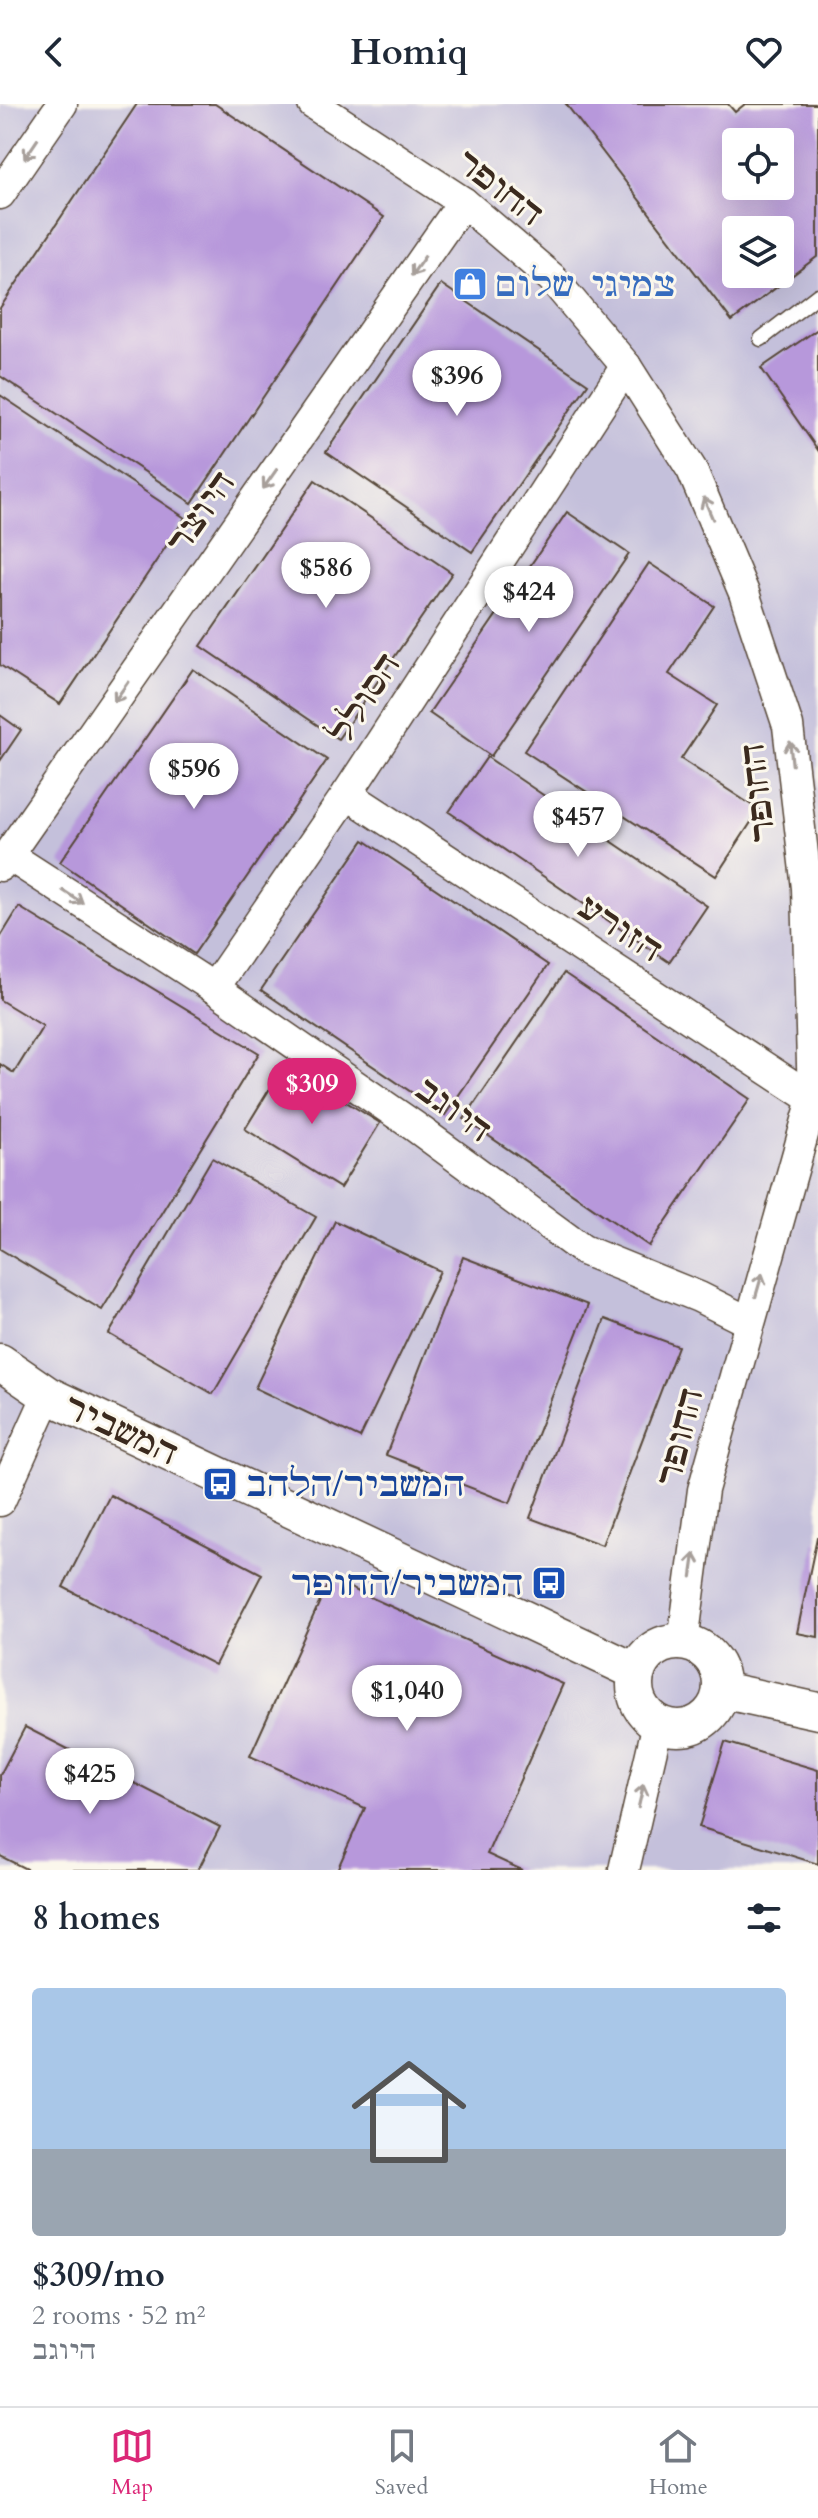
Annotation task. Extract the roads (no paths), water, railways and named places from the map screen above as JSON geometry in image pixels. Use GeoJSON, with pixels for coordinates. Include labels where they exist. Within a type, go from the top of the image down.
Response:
{"type":"FeatureCollection","features":[{"type":"Feature","properties":{"kind":"street"},"geometry":{"type":"LineString","coordinates":[[0,194],[62,104]]}},
{"type":"Feature","properties":{"kind":"street","name":"החופר"},"geometry":{"type":"LineString","coordinates":[[313,104],[463,202],[552,278],[626,366],[692,470],[744,593],[788,726],[807,888],[813,1099],[703,1490],[683,1642]]}},
{"type":"Feature","properties":{"kind":"street","name":"היוצר"},"geometry":{"type":"LineString","coordinates":[[4,860],[463,202]]}},
{"type":"Feature","properties":{"kind":"street","name":"הסולל"},"geometry":{"type":"LineString","coordinates":[[214,988],[347,794],[626,366]]}},
{"type":"Feature","properties":{"kind":"street","name":"הזורע"},"geometry":{"type":"LineString","coordinates":[[347,794],[813,1099]]}},
{"type":"Feature","properties":{"kind":"street","name":"היוגב"},"geometry":{"type":"LineString","coordinates":[[4,860],[214,988],[414,1126],[583,1250],[699,1297],[749,1322]]}},
{"type":"Feature","properties":{"kind":"street","name":"המשביר"},"geometry":{"type":"LineString","coordinates":[[0,1362],[48,1395],[637,1672]]}},
{"type":"Feature","properties":{"kind":"street"},"geometry":{"type":"LineString","coordinates":[[0,1501],[48,1395]]}},
{"type":"Feature","properties":{"kind":"street"},"geometry":{"type":"LineString","coordinates":[[683,1642],[707,1653],[716,1664],[721,1690],[710,1714],[686,1727],[673,1727],[658,1723],[646,1714],[638,1701],[635,1687],[643,1659],[654,1649],[668,1643],[683,1642]]}},
{"type":"Feature","properties":{"kind":"street"},"geometry":{"type":"LineString","coordinates":[[721,1690],[818,1711]]}},
{"type":"Feature","properties":{"kind":"street"},"geometry":{"type":"LineString","coordinates":[[624,1870],[658,1723]]}},
{"type":"Feature","properties":{"kind":"lane"},"geometry":{"type":"LineString","coordinates":[[761,339],[818,295]]}},
{"type":"Feature","properties":{"kind":"place","name":"צמיגי שלום"},"geometry":{"type":"Point","coordinates":[470,284]}},
{"type":"Feature","properties":{"kind":"place","name":"המשביר/הלהב"},"geometry":{"type":"Point","coordinates":[220,1484]}},
{"type":"Feature","properties":{"kind":"place","name":"המשביר/החופר"},"geometry":{"type":"Point","coordinates":[549,1583]}}]}
